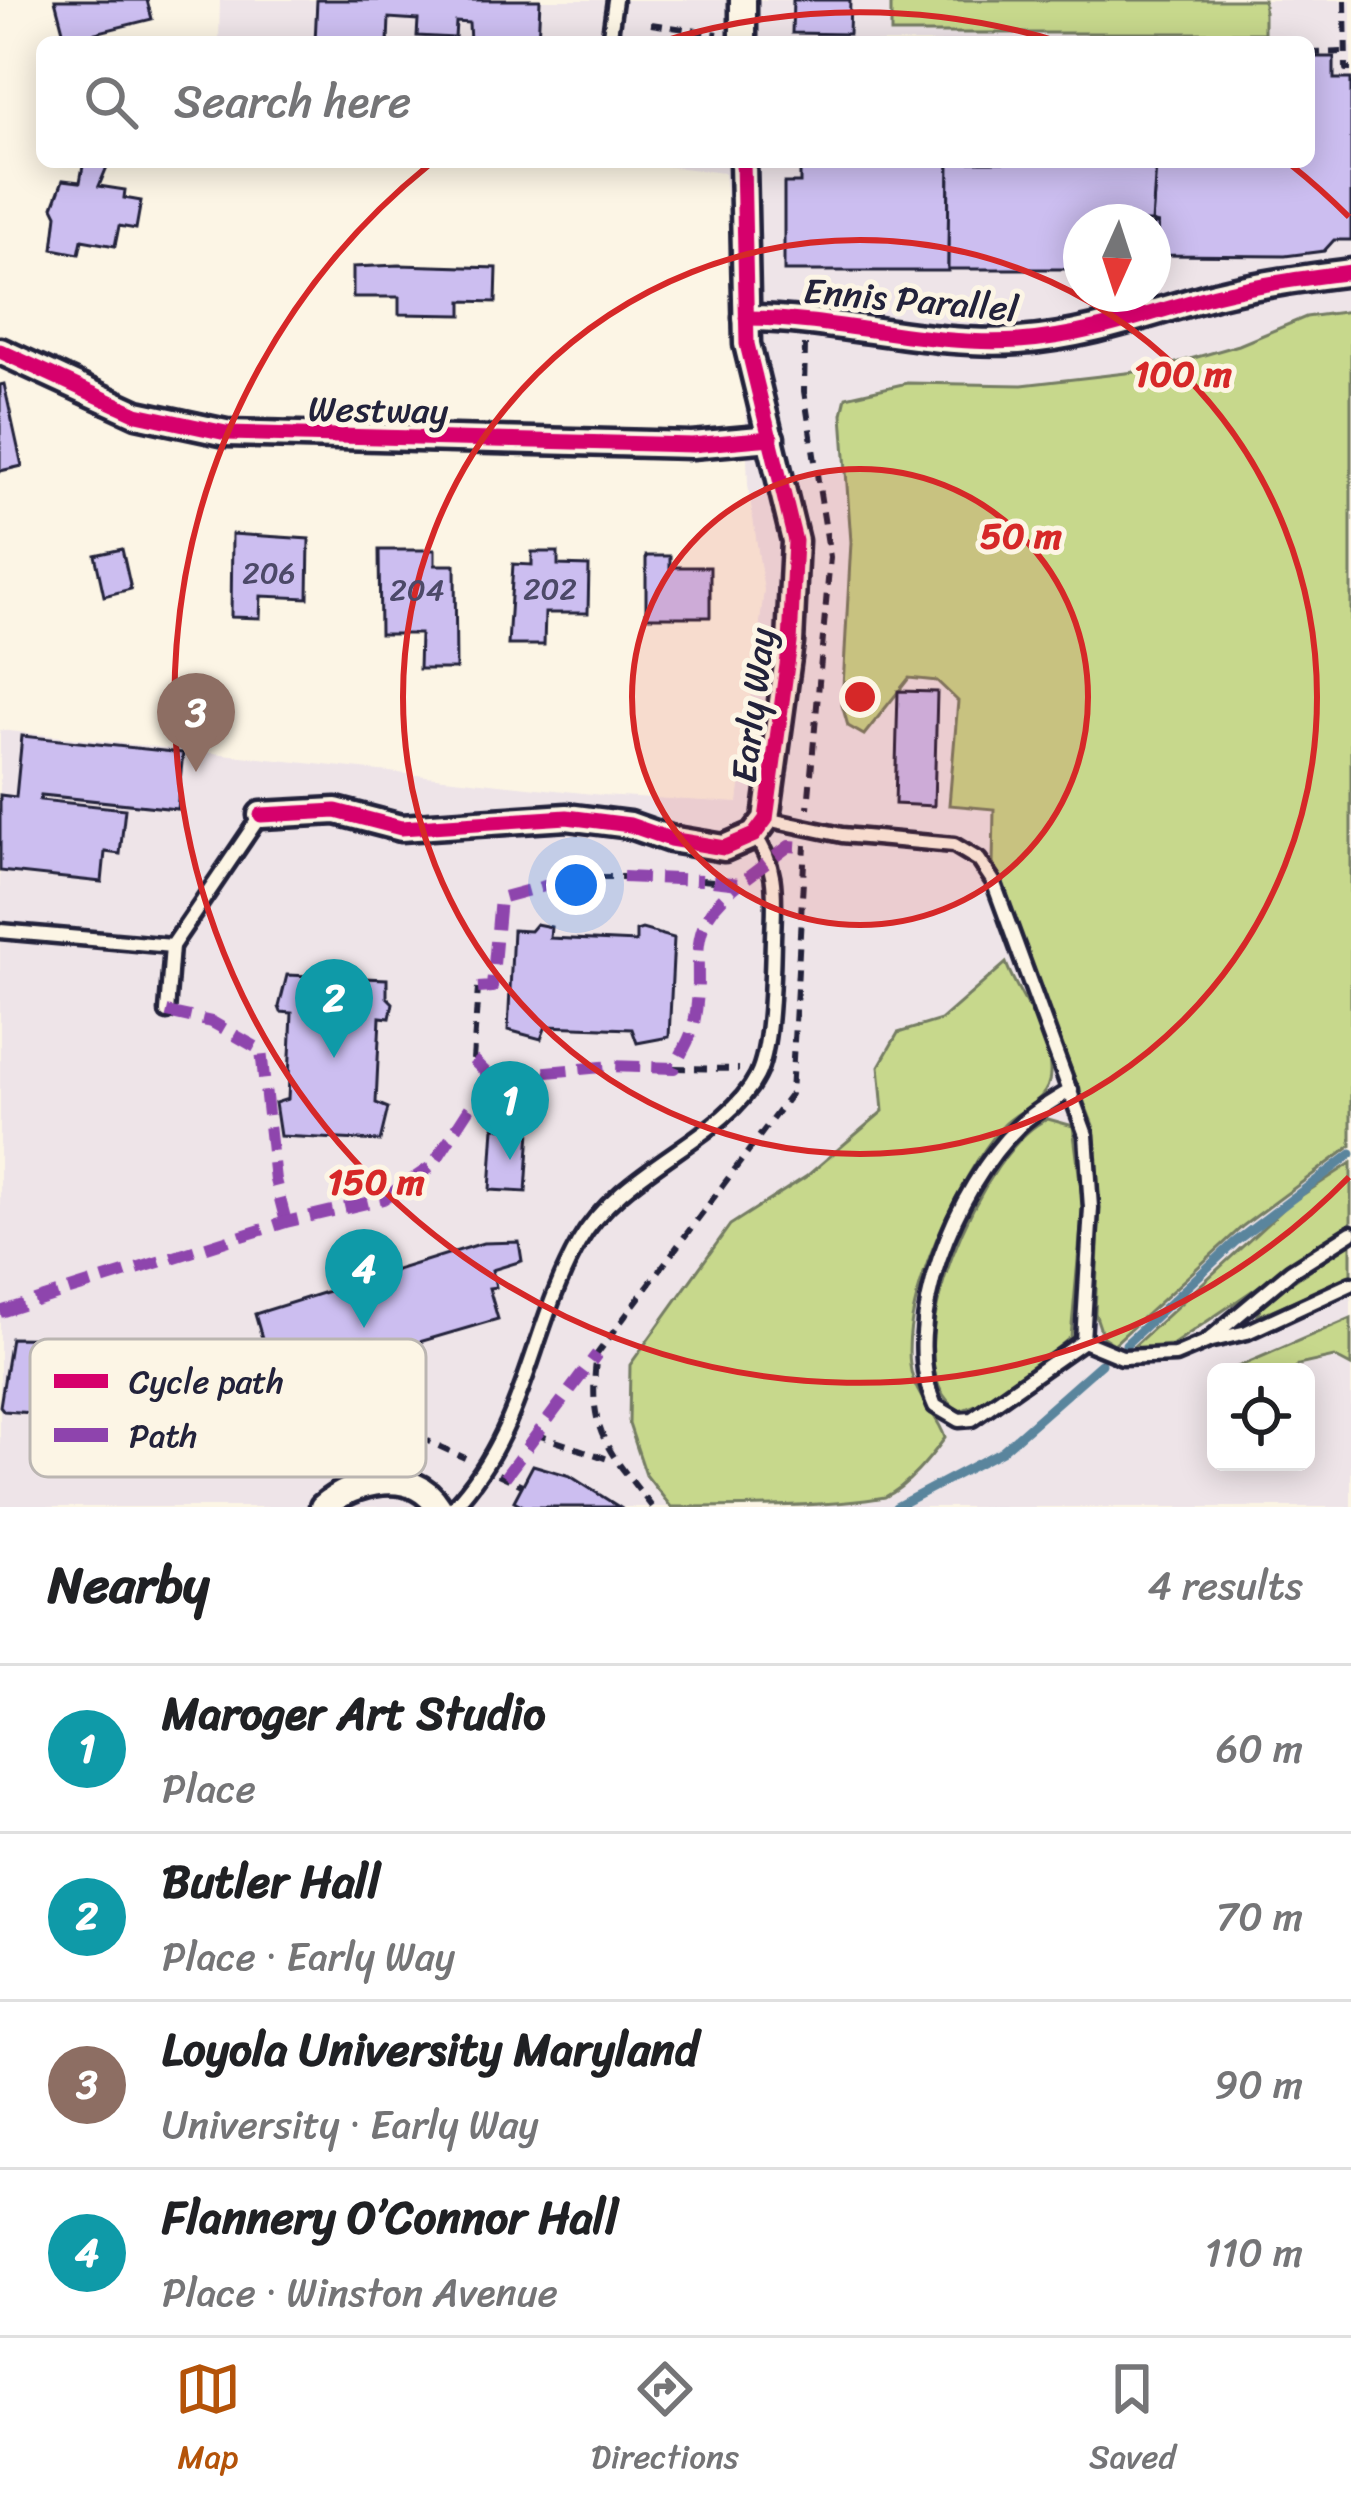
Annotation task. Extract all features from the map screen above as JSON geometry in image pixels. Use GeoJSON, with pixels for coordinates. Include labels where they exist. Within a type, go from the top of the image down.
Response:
{"type":"FeatureCollection","features":[{"type":"Feature","properties":{"kind":"street"},"geometry":{"type":"LineString","coordinates":[[734,36],[743,0]]}},
{"type":"Feature","properties":{"kind":"street","name":"Early Way"},"geometry":{"type":"LineString","coordinates":[[261,815],[336,811],[401,828],[567,817],[629,825],[706,848],[740,844],[760,827],[796,573],[790,513],[746,318],[743,168]]}},
{"type":"Feature","properties":{"kind":"street","name":"Ennis Parallel"},"geometry":{"type":"LineString","coordinates":[[746,318],[818,320],[963,340],[1025,341],[1112,328],[1244,289],[1351,272]]}},
{"type":"Feature","properties":{"kind":"street","name":"Westway"},"geometry":{"type":"LineString","coordinates":[[0,351],[137,415],[226,434],[692,445],[771,437]]}},
{"type":"Feature","properties":{"kind":"street"},"geometry":{"type":"LineString","coordinates":[[323,1507],[366,1483],[396,1482],[417,1488],[438,1507]]}},
{"type":"Feature","properties":{"kind":"lane"},"geometry":{"type":"LineString","coordinates":[[609,36],[615,0]]}},
{"type":"Feature","properties":{"kind":"lane"},"geometry":{"type":"LineString","coordinates":[[167,1012],[172,946],[261,815]]}},
{"type":"Feature","properties":{"kind":"lane"},"geometry":{"type":"LineString","coordinates":[[453,1507],[485,1468],[523,1394],[580,1240],[628,1184],[731,1109],[757,1076],[772,958],[775,878],[760,827],[954,845],[979,860],[1005,906],[1017,956],[1071,1090],[1091,1173],[1083,1341]]}},
{"type":"Feature","properties":{"kind":"lane"},"geometry":{"type":"LineString","coordinates":[[0,931],[172,946]]}},
{"type":"Feature","properties":{"kind":"lane"},"geometry":{"type":"LineString","coordinates":[[1071,1090],[1016,1128],[973,1194],[930,1281],[921,1362],[934,1406],[959,1420],[972,1419],[1083,1341]]}},
{"type":"Feature","properties":{"kind":"lane"},"geometry":{"type":"LineString","coordinates":[[1206,1342],[1291,1271],[1351,1233]]}},
{"type":"Feature","properties":{"kind":"lane"},"geometry":{"type":"LineString","coordinates":[[1083,1341],[1100,1352],[1147,1359],[1175,1355],[1247,1332],[1351,1284]]}},
{"type":"Feature","properties":{"kind":"path"},"geometry":{"type":"LineString","coordinates":[[1346,0],[1346,69],[1351,69]]}},
{"type":"Feature","properties":{"kind":"path"},"geometry":{"type":"LineString","coordinates":[[651,23],[723,36]]}},
{"type":"Feature","properties":{"kind":"path"},"geometry":{"type":"LineString","coordinates":[[1315,53],[1346,52]]}},
{"type":"Feature","properties":{"kind":"path"},"geometry":{"type":"LineString","coordinates":[[578,877],[623,877]]}},
{"type":"Feature","properties":{"kind":"path"},"geometry":{"type":"LineString","coordinates":[[702,880],[713,881]]}},
{"type":"Feature","properties":{"kind":"path"},"geometry":{"type":"LineString","coordinates":[[472,1060],[478,988]]}},
{"type":"Feature","properties":{"kind":"path"},"geometry":{"type":"LineString","coordinates":[[674,1068],[748,1072]]}},
{"type":"Feature","properties":{"kind":"path"},"geometry":{"type":"LineString","coordinates":[[779,1087],[791,1094]]}},
{"type":"Feature","properties":{"kind":"path"},"geometry":{"type":"LineString","coordinates":[[535,1434],[612,1460]]}},
{"type":"Feature","properties":{"kind":"path"},"geometry":{"type":"LineString","coordinates":[[426,1441],[464,1458]]}},
{"type":"Feature","properties":{"kind":"shaded area"},"geometry":{"type":"Polygon","coordinates":[[[220,0],[1351,0],[1351,1507],[0,1507],[0,730],[602,795],[738,803],[764,590],[748,485],[744,377],[724,173],[683,168],[1315,168],[1315,36],[219,36],[220,0]]]}},
{"type":"Feature","properties":{"kind":"green space"},"geometry":{"type":"Polygon","coordinates":[[[891,0],[1264,0],[1264,33],[891,33],[891,0]]]}},
{"type":"Feature","properties":{"kind":"green space"},"geometry":{"type":"Polygon","coordinates":[[[1351,311],[1351,1146],[1243,1226],[1114,1344],[1103,1337],[1095,1313],[1099,1226],[1094,1128],[993,865],[994,809],[949,805],[958,701],[937,681],[909,678],[864,735],[848,726],[842,705],[851,542],[842,414],[846,397],[907,383],[1022,385],[1152,370],[1239,345],[1306,317],[1351,311]]]}},
{"type":"Feature","properties":{"kind":"green space"},"geometry":{"type":"Polygon","coordinates":[[[1006,963],[1046,1045],[1050,1074],[1045,1092],[1003,1126],[986,1148],[952,1206],[924,1273],[910,1338],[910,1365],[916,1387],[945,1438],[910,1479],[885,1497],[810,1505],[671,1507],[646,1475],[629,1424],[630,1365],[730,1225],[807,1176],[883,1111],[879,1066],[898,1033],[941,1020],[1006,963]]]}},
{"type":"Feature","properties":{"kind":"green space"},"geometry":{"type":"Polygon","coordinates":[[[1048,1119],[1073,1126],[1083,1205],[1071,1337],[997,1397],[960,1411],[939,1386],[932,1349],[952,1256],[998,1167],[1024,1136],[1048,1119]]]}},
{"type":"Feature","properties":{"kind":"green space"},"geometry":{"type":"Polygon","coordinates":[[[1351,1163],[1351,1224],[1172,1345],[1132,1348],[1290,1203],[1351,1163]]]}},
{"type":"Feature","properties":{"kind":"green space"},"geometry":{"type":"Polygon","coordinates":[[[1351,1242],[1351,1276],[1256,1317],[1266,1300],[1351,1242]]]}},
{"type":"Feature","properties":{"kind":"green space"},"geometry":{"type":"Polygon","coordinates":[[[1351,1318],[1351,1366],[1334,1357],[1307,1363],[1247,1363],[1351,1318]]]}},
{"type":"Feature","properties":{"kind":"building"},"geometry":{"type":"Polygon","coordinates":[[[55,0],[147,0],[152,19],[96,36],[64,36],[55,0]]]}},
{"type":"Feature","properties":{"kind":"building"},"geometry":{"type":"Polygon","coordinates":[[[317,0],[540,0],[538,36],[470,36],[469,23],[456,22],[455,36],[417,36],[418,20],[389,18],[388,36],[315,36],[317,0]]]}},
{"type":"Feature","properties":{"kind":"building"},"geometry":{"type":"Polygon","coordinates":[[[793,0],[850,0],[849,34],[792,33],[793,0]]]}},
{"type":"Feature","properties":{"kind":"building"},"geometry":{"type":"Polygon","coordinates":[[[1315,57],[1334,57],[1334,79],[1351,79],[1351,240],[1334,240],[1324,251],[1285,256],[1171,255],[1171,204],[1153,204],[1156,168],[1315,168],[1315,57]]]}},
{"type":"Feature","properties":{"kind":"building"},"geometry":{"type":"Polygon","coordinates":[[[83,168],[106,168],[99,186],[125,190],[124,198],[141,201],[136,229],[119,226],[115,246],[82,240],[79,254],[53,249],[57,215],[53,207],[63,180],[80,182],[83,168]]]}},
{"type":"Feature","properties":{"kind":"building"},"geometry":{"type":"Polygon","coordinates":[[[800,168],[949,168],[948,271],[784,271],[784,183],[800,183],[800,168]]]}},
{"type":"Feature","properties":{"kind":"building"},"geometry":{"type":"Polygon","coordinates":[[[949,168],[1156,168],[1153,204],[1063,204],[1063,269],[948,269],[949,168]]]}},
{"type":"Feature","properties":{"kind":"building"},"geometry":{"type":"Polygon","coordinates":[[[353,267],[497,268],[496,302],[462,301],[462,315],[399,314],[399,297],[353,297],[353,267]]]}},
{"type":"Feature","properties":{"kind":"building"},"geometry":{"type":"Polygon","coordinates":[[[4,384],[22,466],[0,471],[0,385],[4,384]]]}},
{"type":"Feature","properties":{"kind":"building"},"geometry":{"type":"Polygon","coordinates":[[[232,534],[309,539],[308,598],[261,596],[260,618],[231,617],[232,534]]]}},
{"type":"Feature","properties":{"kind":"building"},"geometry":{"type":"Polygon","coordinates":[[[122,549],[131,589],[104,596],[95,555],[122,549]]]}},
{"type":"Feature","properties":{"kind":"building"},"geometry":{"type":"Polygon","coordinates":[[[379,550],[435,550],[435,565],[455,565],[456,669],[419,669],[420,634],[380,634],[379,550]]]}},
{"type":"Feature","properties":{"kind":"building"},"geometry":{"type":"Polygon","coordinates":[[[532,552],[558,552],[558,565],[589,566],[588,613],[545,613],[544,645],[508,645],[513,564],[532,565],[532,552]]]}},
{"type":"Feature","properties":{"kind":"building"},"geometry":{"type":"Polygon","coordinates":[[[646,556],[670,556],[670,567],[710,567],[710,617],[646,617],[646,556]]]}},
{"type":"Feature","properties":{"kind":"building"},"geometry":{"type":"Polygon","coordinates":[[[898,691],[937,692],[934,806],[895,804],[898,691]]]}},
{"type":"Feature","properties":{"kind":"building"},"geometry":{"type":"Polygon","coordinates":[[[184,715],[207,719],[204,741],[181,739],[184,715]]]}},
{"type":"Feature","properties":{"kind":"building"},"geometry":{"type":"Polygon","coordinates":[[[22,736],[183,753],[177,809],[41,795],[40,800],[125,809],[120,854],[105,852],[102,882],[0,871],[0,795],[16,797],[22,736]]]}},
{"type":"Feature","properties":{"kind":"building"},"geometry":{"type":"Polygon","coordinates":[[[536,924],[551,927],[550,938],[636,942],[636,931],[642,929],[674,938],[669,1037],[637,1043],[632,1029],[546,1026],[541,1039],[508,1030],[513,930],[530,931],[536,924]]]}},
{"type":"Feature","properties":{"kind":"building"},"geometry":{"type":"Polygon","coordinates":[[[287,975],[387,979],[387,997],[393,1003],[390,1018],[380,1017],[376,1103],[388,1108],[380,1141],[280,1136],[275,1103],[288,1099],[292,1013],[281,1012],[279,1007],[287,975]]]}},
{"type":"Feature","properties":{"kind":"building"},"geometry":{"type":"Polygon","coordinates":[[[494,1127],[530,1130],[526,1192],[490,1190],[494,1127]]]}},
{"type":"Feature","properties":{"kind":"building"},"geometry":{"type":"Polygon","coordinates":[[[519,1242],[522,1261],[492,1270],[496,1287],[489,1288],[498,1319],[426,1340],[262,1339],[255,1314],[483,1243],[519,1242]]]}},
{"type":"Feature","properties":{"kind":"building"},"geometry":{"type":"Polygon","coordinates":[[[11,1338],[87,1339],[30,1339],[30,1413],[4,1411],[0,1406],[11,1338]]]}},
{"type":"Feature","properties":{"kind":"building"},"geometry":{"type":"Polygon","coordinates":[[[533,1465],[570,1476],[619,1507],[525,1507],[514,1501],[533,1465]]]}},
{"type":"Feature","properties":{"kind":"waterway"},"geometry":{"type":"LineString","coordinates":[[1126,1344],[1235,1242],[1351,1154]]}},
{"type":"Feature","properties":{"kind":"waterway"},"geometry":{"type":"LineString","coordinates":[[896,1507],[1002,1451],[1101,1364]]}},
{"type":"Feature","properties":{"kind":"marked path"},"geometry":{"type":"LineString","coordinates":[[713,881],[739,884],[789,846],[805,847]]}},
{"type":"Feature","properties":{"kind":"marked path"},"geometry":{"type":"LineString","coordinates":[[478,988],[492,987],[500,898],[578,877]]}},
{"type":"Feature","properties":{"kind":"marked path"},"geometry":{"type":"LineString","coordinates":[[623,877],[702,880]]}},
{"type":"Feature","properties":{"kind":"marked path"},"geometry":{"type":"LineString","coordinates":[[0,1312],[286,1222],[383,1199],[432,1166],[473,1103],[537,1073],[612,1066],[674,1068],[694,1023],[701,932],[720,901],[739,884]]}},
{"type":"Feature","properties":{"kind":"marked path"},"geometry":{"type":"LineString","coordinates":[[167,1012],[212,1022],[261,1050],[275,1180],[286,1222]]}},
{"type":"Feature","properties":{"kind":"marked path"},"geometry":{"type":"LineString","coordinates":[[473,1060],[504,1090]]}},
{"type":"Feature","properties":{"kind":"marked path"},"geometry":{"type":"LineString","coordinates":[[505,1477],[597,1354]]}},
{"type":"Feature","properties":{"kind":"cycle path"},"geometry":{"type":"LineString","coordinates":[[261,815],[336,811],[401,828],[567,817],[630,825],[670,839],[724,848],[754,835],[766,819],[790,643],[795,541],[747,344],[743,168]]}},
{"type":"Feature","properties":{"kind":"cycle path"},"geometry":{"type":"LineString","coordinates":[[746,318],[951,340],[1019,341],[1094,329],[1232,291],[1351,272]]}},
{"type":"Feature","properties":{"kind":"cycle path"},"geometry":{"type":"LineString","coordinates":[[0,351],[137,414],[226,433],[692,445],[771,438]]}},
{"type":"Feature","properties":{"kind":"place","name":"Loyola University Maryland"},"geometry":{"type":"Point","coordinates":[196,772]}},
{"type":"Feature","properties":{"kind":"place","name":"Butler Hall"},"geometry":{"type":"Point","coordinates":[334,1058]}},
{"type":"Feature","properties":{"kind":"place","name":"Maroger Art Studio"},"geometry":{"type":"Point","coordinates":[510,1160]}},
{"type":"Feature","properties":{"kind":"place","name":"Flannery O’Connor Hall"},"geometry":{"type":"Point","coordinates":[364,1328]}}]}
